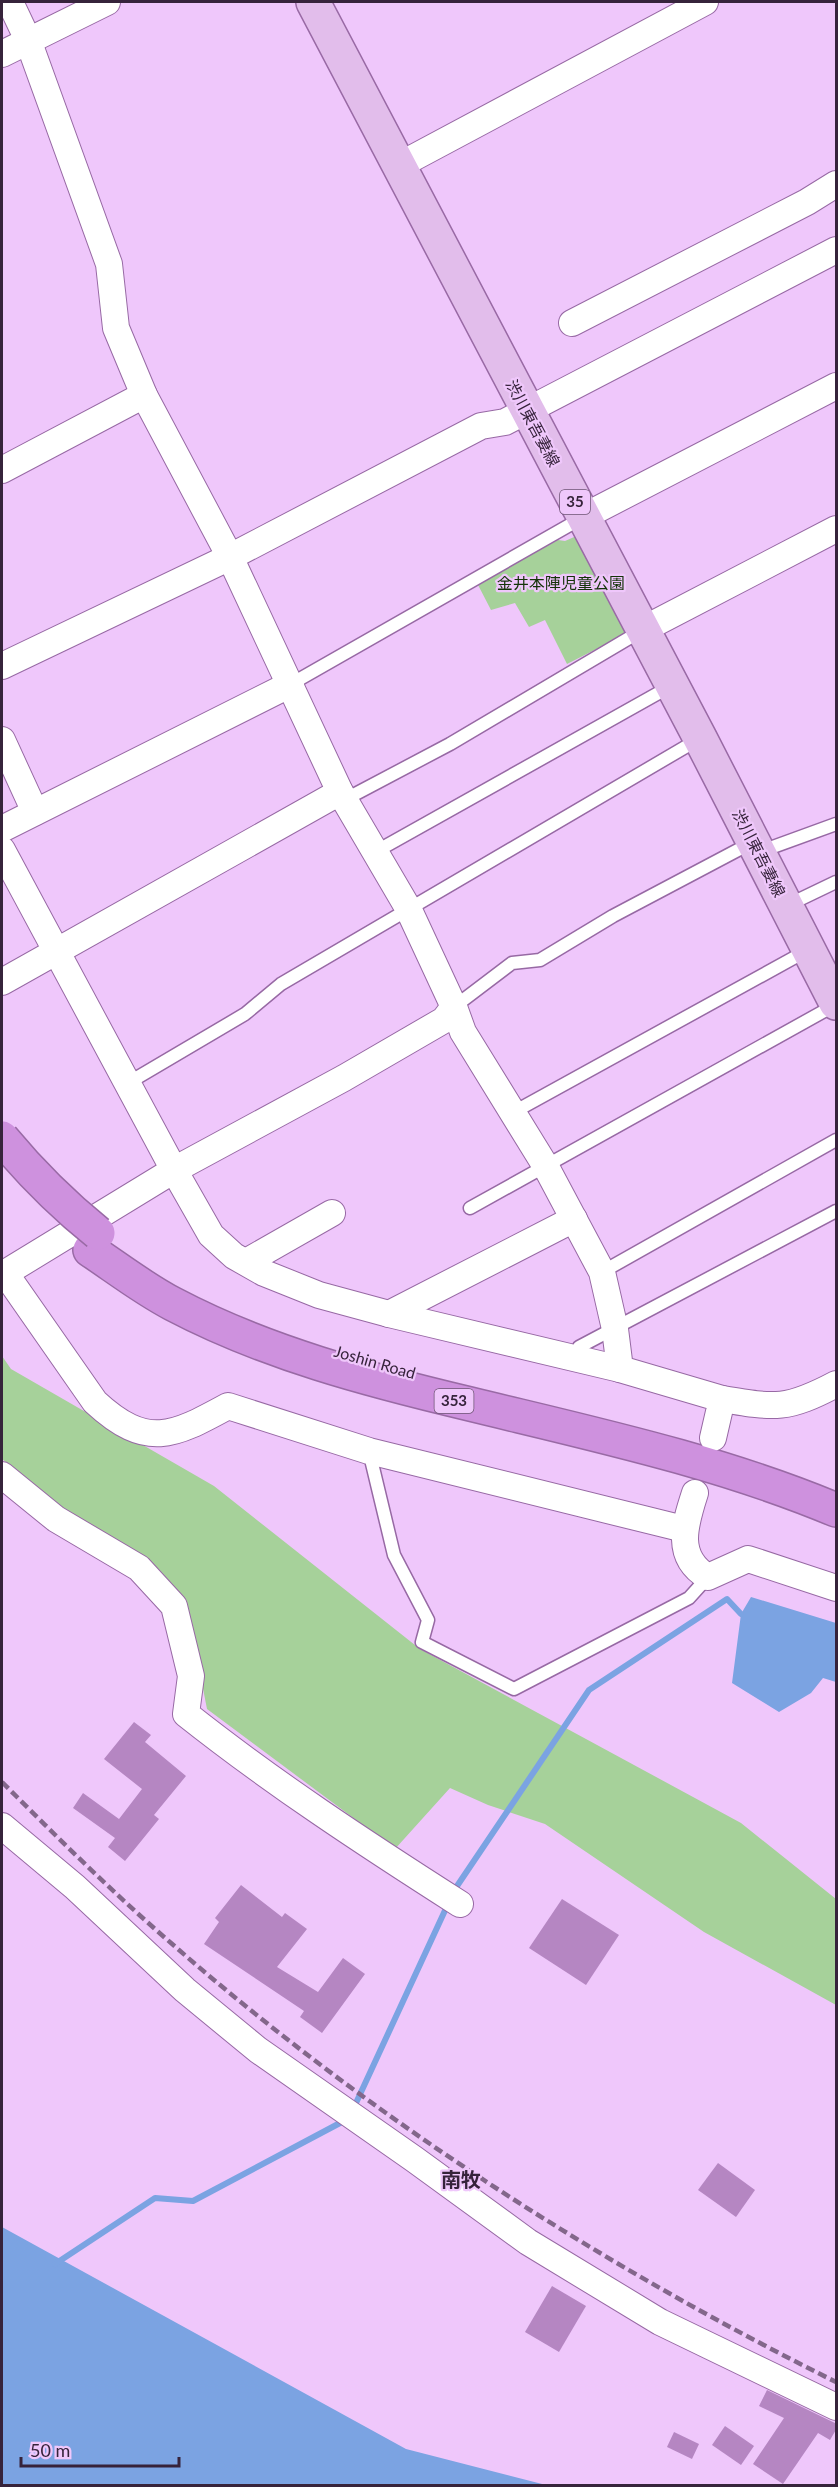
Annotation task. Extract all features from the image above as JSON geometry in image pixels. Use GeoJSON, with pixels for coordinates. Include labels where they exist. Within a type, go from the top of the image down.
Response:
{"type":"FeatureCollection","features":[{"type":"Feature","properties":{"kind":"highway","name":"Joshin Road"},"geometry":{"type":"LineString","coordinates":[[2,1138],[94,1241],[173,1304],[248,1338],[313,1362],[382,1383],[718,1468],[806,1497],[837,1510]]}},
{"type":"Feature","properties":{"kind":"highway","name":"Joshin Road"},"geometry":{"type":"LineString","coordinates":[[2,1166],[47,1214],[174,1284],[238,1316],[369,1362],[724,1449],[837,1492]]}},
{"type":"Feature","properties":{"kind":"main road","name":"渋川東吾妻線"},"geometry":{"type":"LineString","coordinates":[[313,2],[700,738],[837,1004]]}},
{"type":"Feature","properties":{"kind":"street"},"geometry":{"type":"LineString","coordinates":[[10,2],[28,40],[110,264],[116,328],[144,395],[230,557],[342,796],[408,908],[454,1007],[463,1032],[545,1165],[602,1272],[615,1329],[620,1369]]}},
{"type":"Feature","properties":{"kind":"street"},"geometry":{"type":"LineString","coordinates":[[2,54],[107,2]]}},
{"type":"Feature","properties":{"kind":"street"},"geometry":{"type":"LineString","coordinates":[[398,166],[705,2]]}},
{"type":"Feature","properties":{"kind":"street"},"geometry":{"type":"LineString","coordinates":[[572,323],[807,202],[837,184]]}},
{"type":"Feature","properties":{"kind":"street"},"geometry":{"type":"LineString","coordinates":[[2,666],[230,557],[481,426],[505,422],[837,250]]}},
{"type":"Feature","properties":{"kind":"street"},"geometry":{"type":"LineString","coordinates":[[583,517],[837,386]]}},
{"type":"Feature","properties":{"kind":"street"},"geometry":{"type":"LineString","coordinates":[[2,470],[144,395]]}},
{"type":"Feature","properties":{"kind":"street"},"geometry":{"type":"LineString","coordinates":[[642,630],[837,529]]}},
{"type":"Feature","properties":{"kind":"street"},"geometry":{"type":"LineString","coordinates":[[2,829],[291,684]]}},
{"type":"Feature","properties":{"kind":"street"},"geometry":{"type":"LineString","coordinates":[[2,740],[35,812]]}},
{"type":"Feature","properties":{"kind":"street"},"geometry":{"type":"LineString","coordinates":[[2,982],[342,796]]}},
{"type":"Feature","properties":{"kind":"street"},"geometry":{"type":"LineString","coordinates":[[2,850],[211,1235],[234,1256],[264,1273],[319,1295],[620,1369],[722,1399],[762,1406],[787,1406],[837,1384]]}},
{"type":"Feature","properties":{"kind":"street"},"geometry":{"type":"LineString","coordinates":[[454,1007],[444,1020],[344,1078],[174,1170],[3,1274],[95,1402],[110,1416],[132,1428],[156,1434],[172,1433],[187,1428],[228,1406],[369,1451],[684,1529]]}},
{"type":"Feature","properties":{"kind":"street"},"geometry":{"type":"LineString","coordinates":[[246,1262],[332,1213]]}},
{"type":"Feature","properties":{"kind":"street"},"geometry":{"type":"LineString","coordinates":[[389,1314],[574,1219]]}},
{"type":"Feature","properties":{"kind":"street"},"geometry":{"type":"LineString","coordinates":[[713,1438],[722,1399]]}},
{"type":"Feature","properties":{"kind":"street"},"geometry":{"type":"LineString","coordinates":[[2,1475],[56,1519],[139,1568],[174,1606],[191,1676],[186,1713],[223,1743],[355,1836],[460,1904]]}},
{"type":"Feature","properties":{"kind":"street"},"geometry":{"type":"LineString","coordinates":[[694,1493],[684,1529],[688,1555],[700,1572],[708,1577],[748,1559],[837,1588]]}},
{"type":"Feature","properties":{"kind":"street"},"geometry":{"type":"LineString","coordinates":[[2,1826],[75,1887],[185,1990],[258,2050],[360,2120],[528,2242],[660,2322],[837,2407]]}},
{"type":"Feature","properties":{"kind":"lane"},"geometry":{"type":"LineString","coordinates":[[291,684],[583,517]]}},
{"type":"Feature","properties":{"kind":"lane"},"geometry":{"type":"LineString","coordinates":[[342,796],[450,744],[642,630]]}},
{"type":"Feature","properties":{"kind":"lane"},"geometry":{"type":"LineString","coordinates":[[375,852],[672,686]]}},
{"type":"Feature","properties":{"kind":"lane"},"geometry":{"type":"LineString","coordinates":[[128,1083],[246,1014],[281,984],[700,738]]}},
{"type":"Feature","properties":{"kind":"lane"},"geometry":{"type":"LineString","coordinates":[[454,1007],[512,963],[540,960],[613,916],[756,847],[837,824]]}},
{"type":"Feature","properties":{"kind":"lane"},"geometry":{"type":"LineString","coordinates":[[786,906],[837,882]]}},
{"type":"Feature","properties":{"kind":"lane"},"geometry":{"type":"LineString","coordinates":[[512,1113],[808,950]]}},
{"type":"Feature","properties":{"kind":"lane"},"geometry":{"type":"LineString","coordinates":[[470,1209],[545,1165],[837,1004]]}},
{"type":"Feature","properties":{"kind":"lane"},"geometry":{"type":"LineString","coordinates":[[602,1272],[837,1140]]}},
{"type":"Feature","properties":{"kind":"lane"},"geometry":{"type":"LineString","coordinates":[[579,1347],[837,1211]]}},
{"type":"Feature","properties":{"kind":"lane"},"geometry":{"type":"LineString","coordinates":[[369,1451],[394,1555],[428,1620],[422,1642],[513,1689],[689,1598],[708,1577]]}},
{"type":"Feature","properties":{"kind":"green space","name":"金井本陣児童公園"},"geometry":{"type":"Polygon","coordinates":[[[581,534],[632,631],[567,664],[545,620],[529,627],[515,603],[491,610],[477,583],[558,540],[565,541],[581,534]]]}},
{"type":"Feature","properties":{"kind":"green space"},"geometry":{"type":"Polygon","coordinates":[[[2,1356],[11,1369],[214,1486],[420,1649],[741,1823],[836,1899],[836,2005],[704,1932],[545,1824],[488,1805],[450,1788],[395,1849],[207,1709],[188,1612],[2,1459],[2,1356]]]}},
{"type":"Feature","properties":{"kind":"water"},"geometry":{"type":"Polygon","coordinates":[[[751,1597],[836,1623],[836,1682],[823,1678],[811,1693],[779,1712],[732,1683],[741,1614],[751,1597]]]}},
{"type":"Feature","properties":{"kind":"water"},"geometry":{"type":"Polygon","coordinates":[[[2,2227],[406,2449],[546,2485],[2,2485],[2,2227]]]}},
{"type":"Feature","properties":{"kind":"building"},"geometry":{"type":"Polygon","coordinates":[[[134,1722],[151,1735],[145,1742],[186,1776],[154,1815],[159,1819],[125,1861],[108,1847],[115,1838],[73,1808],[83,1793],[119,1819],[142,1789],[104,1759],[134,1722]]]}},
{"type":"Feature","properties":{"kind":"building"},"geometry":{"type":"Polygon","coordinates":[[[241,1885],[282,1917],[285,1913],[307,1929],[277,1967],[318,1992],[343,1958],[365,1974],[322,2033],[300,2017],[304,2011],[204,1944],[219,1922],[215,1918],[241,1885]]]}},
{"type":"Feature","properties":{"kind":"building"},"geometry":{"type":"Polygon","coordinates":[[[562,1899],[619,1935],[586,1985],[529,1948],[562,1899]]]}},
{"type":"Feature","properties":{"kind":"building"},"geometry":{"type":"Polygon","coordinates":[[[718,2163],[755,2190],[736,2217],[698,2190],[718,2163]]]}},
{"type":"Feature","properties":{"kind":"building"},"geometry":{"type":"Polygon","coordinates":[[[552,2286],[586,2306],[559,2352],[525,2332],[552,2286]]]}},
{"type":"Feature","properties":{"kind":"building"},"geometry":{"type":"Polygon","coordinates":[[[767,2390],[837,2424],[830,2440],[818,2433],[783,2484],[753,2464],[784,2418],[759,2406],[767,2390]]]}},
{"type":"Feature","properties":{"kind":"building"},"geometry":{"type":"Polygon","coordinates":[[[725,2426],[754,2446],[741,2465],[712,2445],[725,2426]]]}},
{"type":"Feature","properties":{"kind":"building"},"geometry":{"type":"Polygon","coordinates":[[[674,2432],[699,2444],[692,2459],[667,2447],[674,2432]]]}},
{"type":"Feature","properties":{"kind":"waterway"},"geometry":{"type":"LineString","coordinates":[[453,1892],[589,1690],[727,1599],[741,1614]]}},
{"type":"Feature","properties":{"kind":"waterway"},"geometry":{"type":"LineString","coordinates":[[351,2109],[356,2103],[448,1904]]}},
{"type":"Feature","properties":{"kind":"waterway"},"geometry":{"type":"LineString","coordinates":[[55,2264],[155,2198],[193,2201],[340,2123],[345,2117]]}},
{"type":"Feature","properties":{"kind":"railway"},"geometry":{"type":"LineString","coordinates":[[2,1782],[64,1844],[171,1943],[325,2069],[406,2128],[575,2238],[661,2289],[836,2382]]}},
{"type":"Feature","properties":{"kind":"district","name":"南牧"},"geometry":{"type":"Point","coordinates":[461,2180]}}]}
